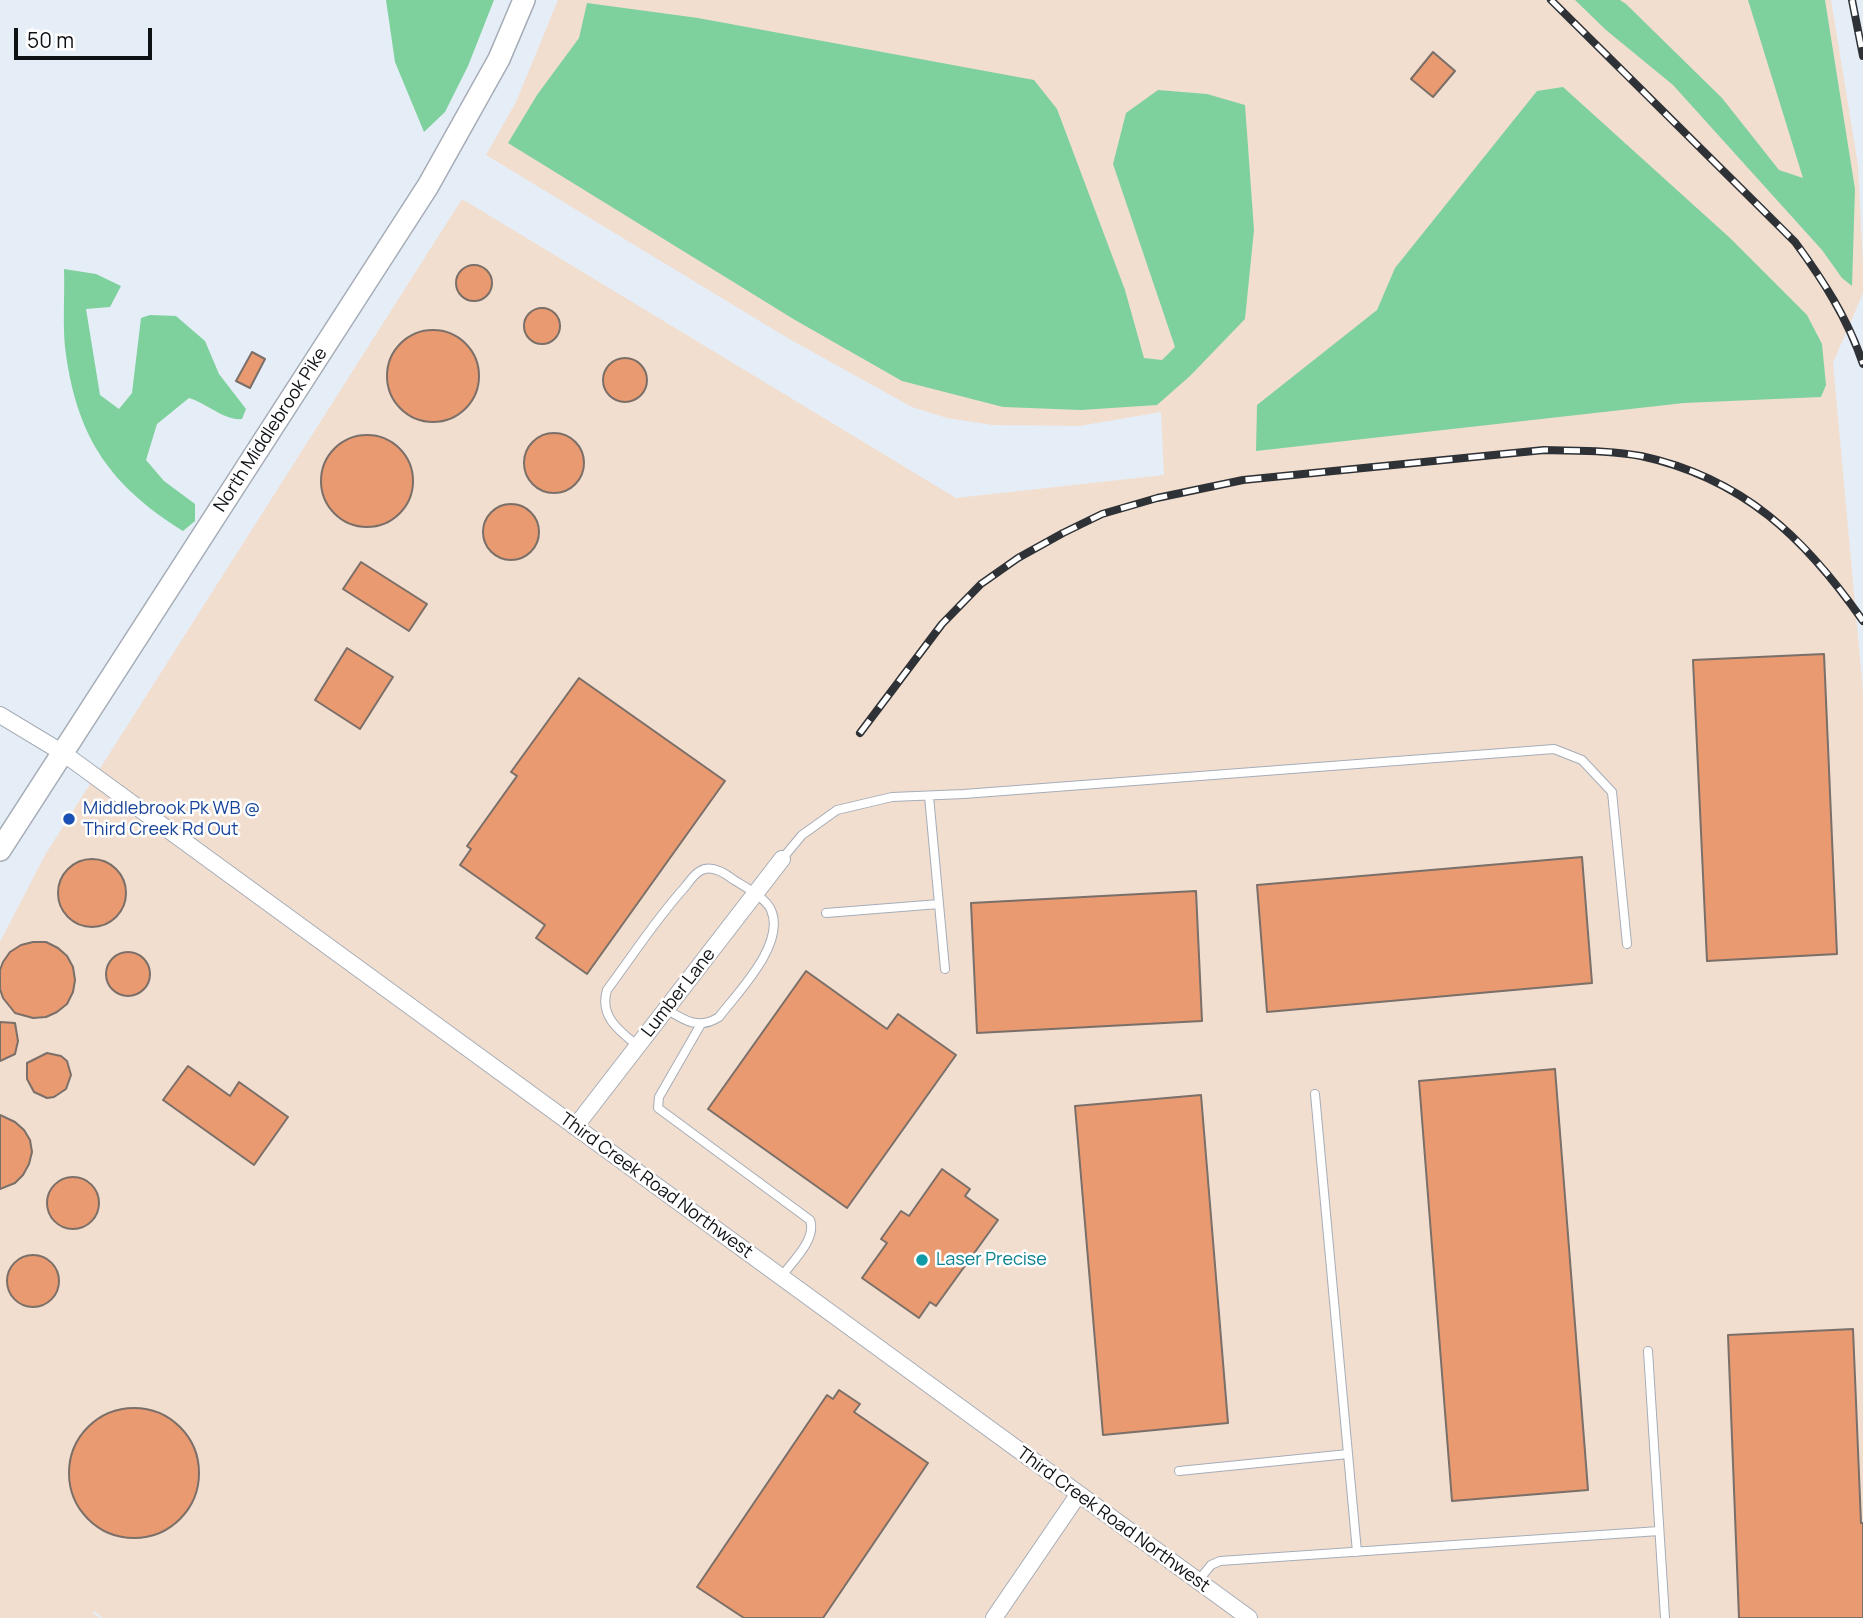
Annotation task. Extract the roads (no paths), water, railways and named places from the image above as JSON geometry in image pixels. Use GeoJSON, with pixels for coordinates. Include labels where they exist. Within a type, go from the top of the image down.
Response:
{"type":"FeatureCollection","features":[{"type":"Feature","properties":{"kind":"main road","name":"North Middlebrook Pike"},"geometry":{"type":"LineString","coordinates":[[0,850],[428,186],[499,59],[524,0]]}},
{"type":"Feature","properties":{"kind":"street","name":"Third Creek Road Northwest"},"geometry":{"type":"LineString","coordinates":[[0,715],[63,753],[1249,1618]]}},
{"type":"Feature","properties":{"kind":"street","name":"Lumber Lane"},"geometry":{"type":"LineString","coordinates":[[575,1127],[782,859]]}},
{"type":"Feature","properties":{"kind":"street"},"geometry":{"type":"LineString","coordinates":[[994,1618],[1078,1495]]}},
{"type":"Feature","properties":{"kind":"lane"},"geometry":{"type":"LineString","coordinates":[[782,859],[802,835],[837,810],[892,797],[1554,748],[1582,760],[1612,792],[1627,944]]}},
{"type":"Feature","properties":{"kind":"lane"},"geometry":{"type":"LineString","coordinates":[[929,796],[945,969]]}},
{"type":"Feature","properties":{"kind":"lane"},"geometry":{"type":"LineString","coordinates":[[638,1046],[612,1023],[605,1007],[607,990],[674,900],[700,871],[709,868],[719,871],[755,894],[771,909],[774,921],[762,963],[719,1017],[701,1024],[686,1022],[666,1009]]}},
{"type":"Feature","properties":{"kind":"lane"},"geometry":{"type":"LineString","coordinates":[[825,913],[939,904]]}},
{"type":"Feature","properties":{"kind":"lane"},"geometry":{"type":"LineString","coordinates":[[701,1024],[659,1097],[658,1108],[810,1220],[812,1226],[808,1240],[780,1278]]}},
{"type":"Feature","properties":{"kind":"lane"},"geometry":{"type":"LineString","coordinates":[[1315,1094],[1357,1552]]}},
{"type":"Feature","properties":{"kind":"lane"},"geometry":{"type":"LineString","coordinates":[[1648,1351],[1665,1618]]}},
{"type":"Feature","properties":{"kind":"lane"},"geometry":{"type":"LineString","coordinates":[[1179,1471],[1348,1454]]}},
{"type":"Feature","properties":{"kind":"lane"},"geometry":{"type":"LineString","coordinates":[[1198,1581],[1211,1565],[1220,1561],[1659,1531]]}},
{"type":"Feature","properties":{"kind":"railway"},"geometry":{"type":"LineString","coordinates":[[1551,0],[1795,242],[1834,300],[1863,364]]}},
{"type":"Feature","properties":{"kind":"railway"},"geometry":{"type":"LineString","coordinates":[[1852,0],[1863,56]]}},
{"type":"Feature","properties":{"kind":"railway"},"geometry":{"type":"LineString","coordinates":[[860,733],[942,624],[981,584],[1018,558],[1102,514],[1157,498],[1243,480],[1544,450],[1641,456],[1711,479],[1768,516],[1818,563],[1863,621]]}},
{"type":"Feature","properties":{"kind":"place","name":"Middlebrook Pk WB @ Third Creek Rd Out"},"geometry":{"type":"Point","coordinates":[69,819]}},
{"type":"Feature","properties":{"kind":"place","name":"Laser Precise"},"geometry":{"type":"Point","coordinates":[922,1260]}}]}
